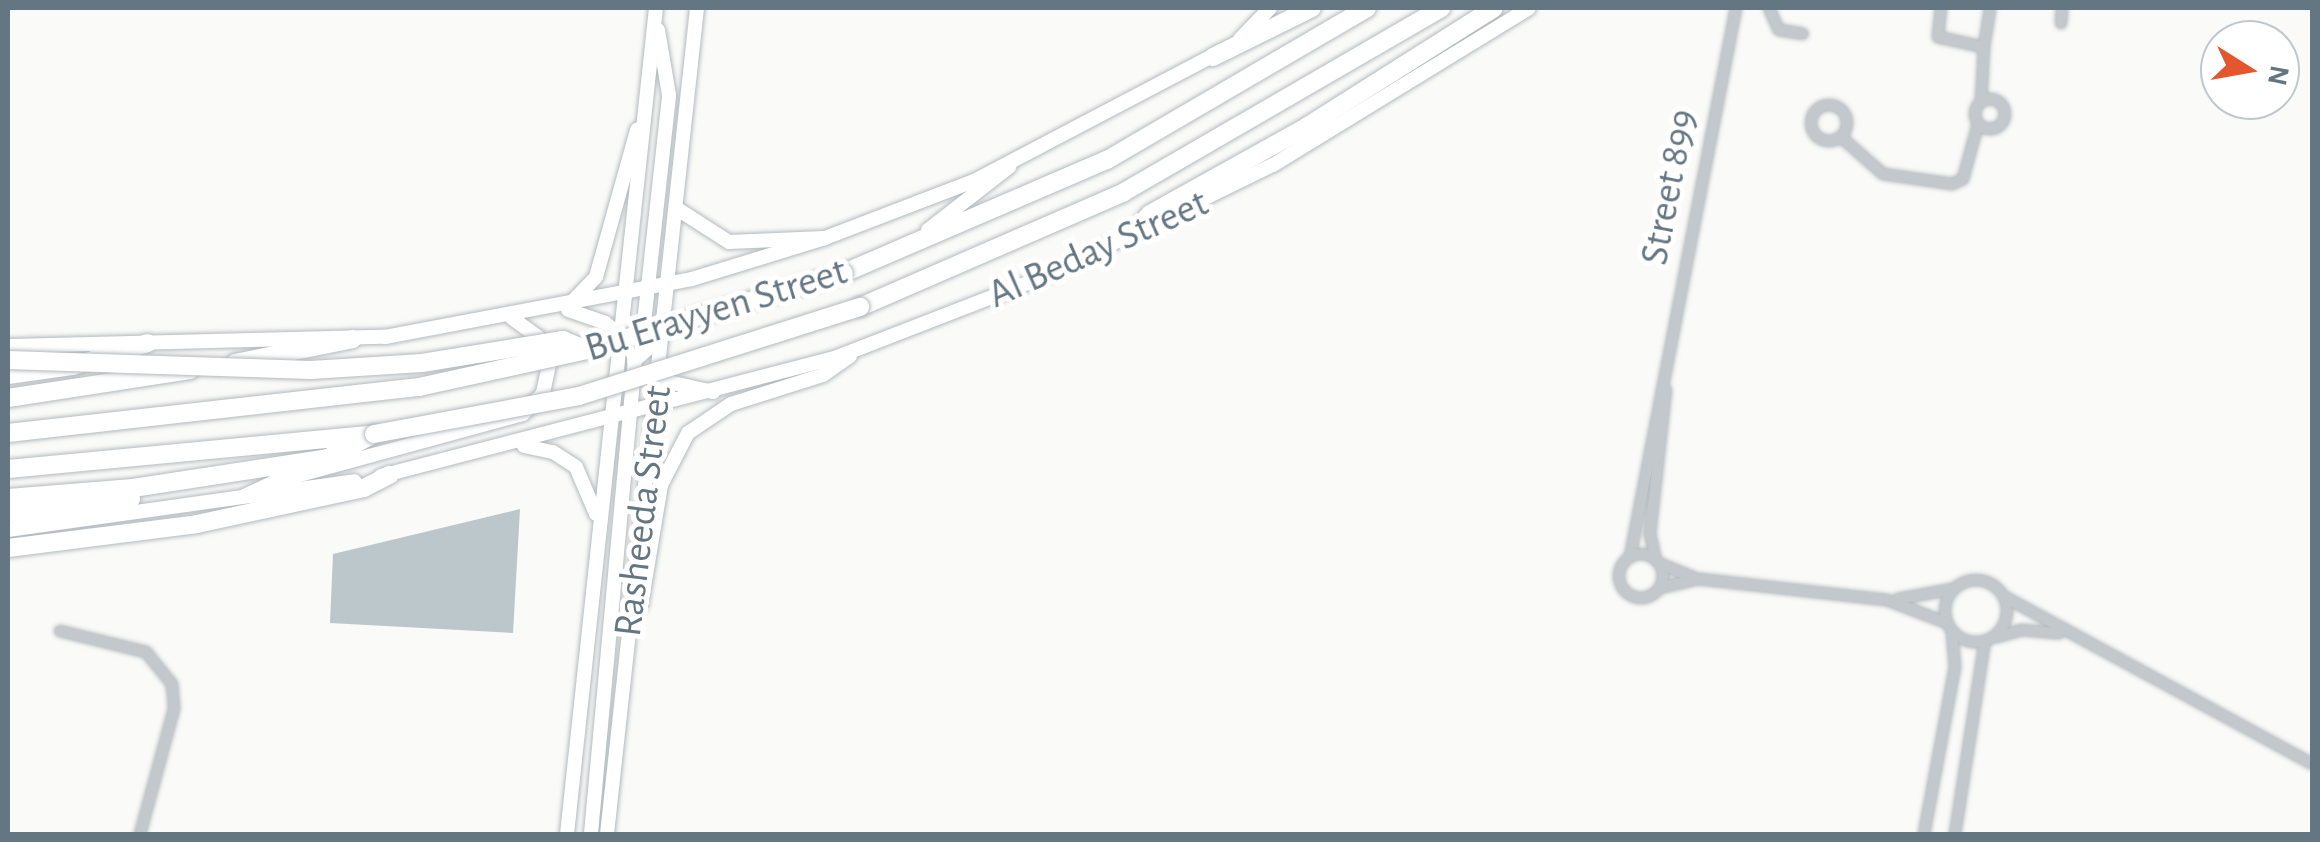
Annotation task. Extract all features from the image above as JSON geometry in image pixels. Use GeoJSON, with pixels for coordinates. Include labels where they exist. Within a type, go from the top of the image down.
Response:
{"type":"FeatureCollection","features":[{"type":"Feature","properties":{"kind":"highway"},"geometry":{"type":"LineString","coordinates":[[1214,58],[1312,8]]}},
{"type":"Feature","properties":{"kind":"highway","name":"Bu Erayyen Street"},"geometry":{"type":"LineString","coordinates":[[8,434],[352,398],[587,350],[844,273],[1026,200],[1134,146],[1368,8]]}},
{"type":"Feature","properties":{"kind":"highway","name":"Bu Erayyen Street"},"geometry":{"type":"LineString","coordinates":[[266,467],[340,455],[374,434],[579,396],[860,307],[1138,185],[1441,8]]}},
{"type":"Feature","properties":{"kind":"highway"},"geometry":{"type":"LineString","coordinates":[[1133,233],[1150,214],[1306,127],[1494,8]]}},
{"type":"Feature","properties":{"kind":"highway"},"geometry":{"type":"LineString","coordinates":[[8,398],[353,339]]}},
{"type":"Feature","properties":{"kind":"highway"},"geometry":{"type":"LineString","coordinates":[[8,360],[333,370],[478,356],[562,340],[587,350]]}},
{"type":"Feature","properties":{"kind":"highway"},"geometry":{"type":"LineString","coordinates":[[8,375],[73,366],[148,344]]}},
{"type":"Feature","properties":{"kind":"highway"},"geometry":{"type":"LineString","coordinates":[[8,469],[374,434]]}},
{"type":"Feature","properties":{"kind":"highway"},"geometry":{"type":"LineString","coordinates":[[8,498],[266,467]]}},
{"type":"Feature","properties":{"kind":"highway"},"geometry":{"type":"LineString","coordinates":[[8,514],[186,490],[266,467]]}},
{"type":"Feature","properties":{"kind":"highway"},"geometry":{"type":"LineString","coordinates":[[8,548],[197,524],[364,488],[390,475]]}},
{"type":"Feature","properties":{"kind":"main road","name":"Rasheeda Street"},"geometry":{"type":"LineString","coordinates":[[607,834],[679,210],[697,8]]}},
{"type":"Feature","properties":{"kind":"main road"},"geometry":{"type":"LineString","coordinates":[[1214,58],[1270,8]]}},
{"type":"Feature","properties":{"kind":"main road","name":"Al Beday Street"},"geometry":{"type":"LineString","coordinates":[[633,415],[853,352],[1133,233],[1274,166],[1529,8]]}},
{"type":"Feature","properties":{"kind":"main road","name":"Rasheeda Street"},"geometry":{"type":"LineString","coordinates":[[567,834],[656,14]]}},
{"type":"Feature","properties":{"kind":"main road"},"geometry":{"type":"LineString","coordinates":[[592,834],[638,355],[669,96],[656,14]]}},
{"type":"Feature","properties":{"kind":"main road","name":"Bu Erayyen Street"},"geometry":{"type":"LineString","coordinates":[[8,346],[353,339],[512,318],[647,290],[825,238],[1014,163],[1214,58]]}},
{"type":"Feature","properties":{"kind":"main road"},"geometry":{"type":"LineString","coordinates":[[642,121],[630,144],[596,277],[562,309],[620,334],[638,355],[642,371],[659,380],[720,393]]}},
{"type":"Feature","properties":{"kind":"main road"},"geometry":{"type":"LineString","coordinates":[[609,422],[638,355],[664,332],[906,242],[974,200],[1014,163]]}},
{"type":"Feature","properties":{"kind":"main road"},"geometry":{"type":"LineString","coordinates":[[679,210],[728,242],[764,244],[806,234],[825,238]]}},
{"type":"Feature","properties":{"kind":"main road"},"geometry":{"type":"LineString","coordinates":[[236,502],[274,482],[523,414],[543,394],[549,365],[538,338],[512,318]]}},
{"type":"Feature","properties":{"kind":"main road"},"geometry":{"type":"LineString","coordinates":[[614,753],[669,460],[708,416],[824,375],[853,352]]}},
{"type":"Feature","properties":{"kind":"main road","name":"Bu Erayyen Street"},"geometry":{"type":"LineString","coordinates":[[8,530],[236,502],[390,475],[633,415]]}},
{"type":"Feature","properties":{"kind":"main road"},"geometry":{"type":"LineString","coordinates":[[519,445],[553,452],[576,467],[598,522]]}},
{"type":"Feature","properties":{"kind":"street","name":"Street 899"},"geometry":{"type":"LineString","coordinates":[[1630,557],[1736,8]]}},
{"type":"Feature","properties":{"kind":"street"},"geometry":{"type":"LineString","coordinates":[[1769,8],[1778,30],[1803,34]]}},
{"type":"Feature","properties":{"kind":"street"},"geometry":{"type":"LineString","coordinates":[[1940,8],[1938,37],[1984,48]]}},
{"type":"Feature","properties":{"kind":"street"},"geometry":{"type":"LineString","coordinates":[[1841,137],[1883,174],[1952,184],[1962,179],[1978,124],[1990,8]]}},
{"type":"Feature","properties":{"kind":"street"},"geometry":{"type":"LineString","coordinates":[[2061,23],[2062,8]]}},
{"type":"Feature","properties":{"kind":"street"},"geometry":{"type":"LineString","coordinates":[[1978,124],[1998,128],[2005,115],[1999,102],[1981,102]]}},
{"type":"Feature","properties":{"kind":"street","name":"Street 899"},"geometry":{"type":"LineString","coordinates":[[1657,562],[1650,534],[1665,380]]}},
{"type":"Feature","properties":{"kind":"street"},"geometry":{"type":"LineString","coordinates":[[1699,580],[1659,588],[1642,598],[1627,594],[1619,574],[1630,557],[1657,562],[1699,580],[1887,600],[1954,589],[1981,579],[2064,634],[2312,764]]}},
{"type":"Feature","properties":{"kind":"street"},"geometry":{"type":"LineString","coordinates":[[1657,562],[1659,588]]}},
{"type":"Feature","properties":{"kind":"street"},"geometry":{"type":"LineString","coordinates":[[1924,834],[1954,667],[1946,605],[1954,589]]}},
{"type":"Feature","properties":{"kind":"street"},"geometry":{"type":"LineString","coordinates":[[1955,834],[1988,640],[2004,626],[2005,598]]}},
{"type":"Feature","properties":{"kind":"street"},"geometry":{"type":"LineString","coordinates":[[1887,600],[1950,627],[1964,640],[1988,640],[2022,630],[2064,634]]}},
{"type":"Feature","properties":{"kind":"street"},"geometry":{"type":"LineString","coordinates":[[60,630],[146,652],[172,684],[174,710],[140,834]]}},
{"type":"Feature","properties":{"kind":"shaded area"},"geometry":{"type":"Polygon","coordinates":[[[520,509],[513,633],[330,623],[333,554],[520,509]]]}}]}
